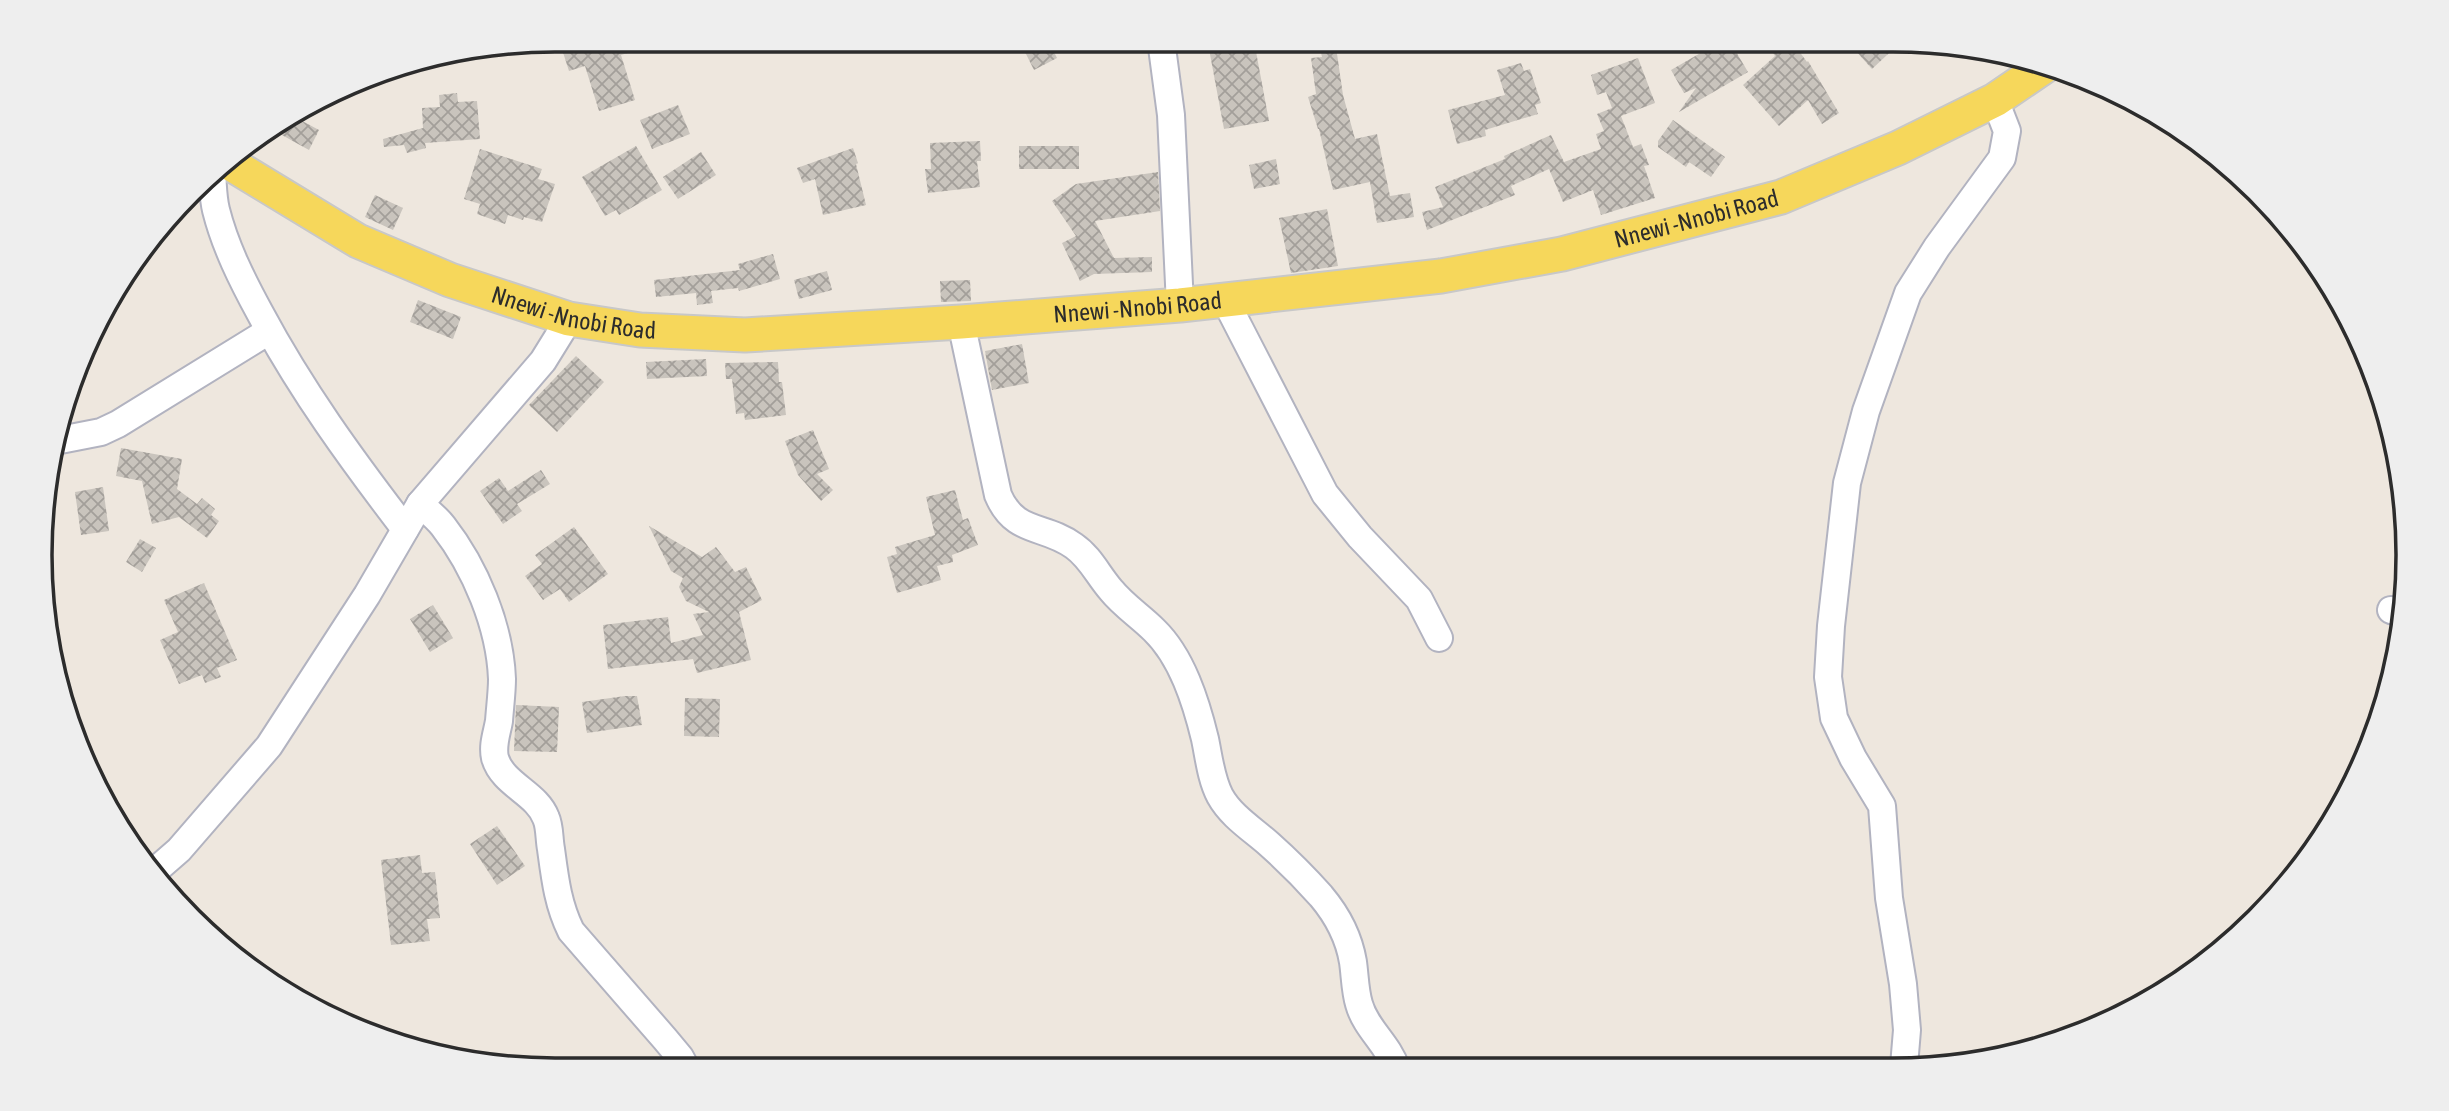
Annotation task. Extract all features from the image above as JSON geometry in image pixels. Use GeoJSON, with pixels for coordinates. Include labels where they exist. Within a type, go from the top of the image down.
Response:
{"type":"FeatureCollection","features":[{"type":"Feature","properties":{"kind":"main road","name":"Nnewi -Nnobi Road"},"geometry":{"type":"LineString","coordinates":[[236,167],[358,241],[450,280],[569,318],[640,330],[745,335],[961,323],[1180,305],[1441,275],[1562,254],[1628,239],[1781,197],[1898,148],[1995,100],[2035,73]]}},
{"type":"Feature","properties":{"kind":"street"},"geometry":{"type":"LineString","coordinates":[[1162,52],[1171,116],[1180,305]]}},
{"type":"Feature","properties":{"kind":"street"},"geometry":{"type":"LineString","coordinates":[[1905,1058],[1907,1030],[1903,984],[1889,898],[1882,806],[1853,758],[1834,718],[1828,677],[1833,612],[1847,483],[1867,411],[1908,293],[1937,247],[2002,158],[2007,131],[1995,100]]}},
{"type":"Feature","properties":{"kind":"street"},"geometry":{"type":"LineString","coordinates":[[214,187],[216,209],[229,249],[269,331],[340,442],[405,529]]}},
{"type":"Feature","properties":{"kind":"street"},"geometry":{"type":"LineString","coordinates":[[1225,300],[1325,494],[1360,537],[1419,599],[1439,638]]}},
{"type":"Feature","properties":{"kind":"street"},"geometry":{"type":"LineString","coordinates":[[160,867],[178,850],[269,746],[367,595],[420,504],[543,361],[569,318]]}},
{"type":"Feature","properties":{"kind":"street"},"geometry":{"type":"LineString","coordinates":[[961,323],[998,495],[1005,511],[1025,526],[1042,530],[1073,544],[1088,558],[1111,591],[1165,643],[1180,666],[1190,691],[1220,796],[1231,811],[1268,843],[1322,897],[1341,924],[1353,961],[1359,1004],[1370,1030],[1381,1041],[1390,1058]]}},
{"type":"Feature","properties":{"kind":"street"},"geometry":{"type":"LineString","coordinates":[[67,439],[101,432],[118,424],[269,331]]}},
{"type":"Feature","properties":{"kind":"street"},"geometry":{"type":"LineString","coordinates":[[420,504],[442,525],[463,556],[482,596],[495,633],[502,678],[494,747],[496,758],[501,770],[539,805],[547,818],[562,913],[571,931],[679,1058]]}},
{"type":"Feature","properties":{"kind":"building"},"geometry":{"type":"Polygon","coordinates":[[[563,52],[631,52],[621,55],[635,100],[599,111],[585,66],[569,71],[563,52]]]}},
{"type":"Feature","properties":{"kind":"building"},"geometry":{"type":"Polygon","coordinates":[[[1025,52],[1054,52],[1057,58],[1034,70],[1025,52]]]}},
{"type":"Feature","properties":{"kind":"building"},"geometry":{"type":"Polygon","coordinates":[[[1210,52],[1256,52],[1269,121],[1224,129],[1210,52]]]}},
{"type":"Feature","properties":{"kind":"building"},"geometry":{"type":"Polygon","coordinates":[[[1321,52],[1337,52],[1343,95],[1355,139],[1377,134],[1390,196],[1410,193],[1414,217],[1377,223],[1370,182],[1333,190],[1319,129],[1308,97],[1316,94],[1311,58],[1322,57],[1321,52]]]}},
{"type":"Feature","properties":{"kind":"building"},"geometry":{"type":"Polygon","coordinates":[[[1702,52],[1736,52],[1748,72],[1679,112],[1696,88],[1684,93],[1671,70],[1702,52]]]}},
{"type":"Feature","properties":{"kind":"building"},"geometry":{"type":"Polygon","coordinates":[[[1772,52],[1800,52],[1839,113],[1822,124],[1808,100],[1779,126],[1743,85],[1775,56],[1772,52]]]}},
{"type":"Feature","properties":{"kind":"building"},"geometry":{"type":"Polygon","coordinates":[[[1857,52],[1890,52],[1872,69],[1857,52]]]}},
{"type":"Feature","properties":{"kind":"building"},"geometry":{"type":"Polygon","coordinates":[[[1638,58],[1655,103],[1621,116],[1633,147],[1641,144],[1649,165],[1644,166],[1655,198],[1601,215],[1593,190],[1563,202],[1549,169],[1511,186],[1515,195],[1427,230],[1422,212],[1443,207],[1435,187],[1505,159],[1504,156],[1551,135],[1564,162],[1601,149],[1596,134],[1604,131],[1597,114],[1612,108],[1606,92],[1597,95],[1591,75],[1638,58]]]}},
{"type":"Feature","properties":{"kind":"building"},"geometry":{"type":"Polygon","coordinates":[[[1521,63],[1524,71],[1530,69],[1541,103],[1535,105],[1538,114],[1485,130],[1486,136],[1457,144],[1448,110],[1505,95],[1497,70],[1521,63]]]}},
{"type":"Feature","properties":{"kind":"building"},"geometry":{"type":"Polygon","coordinates":[[[457,93],[458,102],[477,101],[480,139],[425,143],[426,148],[407,153],[404,145],[384,147],[383,139],[423,128],[422,108],[440,107],[439,95],[457,93]]]}},
{"type":"Feature","properties":{"kind":"building"},"geometry":{"type":"Polygon","coordinates":[[[678,105],[690,134],[652,149],[640,120],[678,105]]]}},
{"type":"Feature","properties":{"kind":"building"},"geometry":{"type":"Polygon","coordinates":[[[1673,120],[1725,157],[1711,177],[1689,162],[1686,167],[1658,147],[1658,141],[1673,120]]]}},
{"type":"Feature","properties":{"kind":"building"},"geometry":{"type":"Polygon","coordinates":[[[302,121],[319,130],[309,150],[281,134],[302,121]]]}},
{"type":"Feature","properties":{"kind":"building"},"geometry":{"type":"Polygon","coordinates":[[[980,141],[981,161],[977,161],[980,187],[928,193],[925,169],[931,169],[930,143],[980,141]]]}},
{"type":"Feature","properties":{"kind":"building"},"geometry":{"type":"Polygon","coordinates":[[[636,146],[662,190],[619,215],[616,210],[605,216],[582,177],[636,146]]]}},
{"type":"Feature","properties":{"kind":"building"},"geometry":{"type":"Polygon","coordinates":[[[1019,146],[1079,146],[1079,169],[1019,169],[1019,146]]]}},
{"type":"Feature","properties":{"kind":"building"},"geometry":{"type":"Polygon","coordinates":[[[853,148],[866,205],[823,215],[815,179],[803,183],[797,168],[853,148]]]}},
{"type":"Feature","properties":{"kind":"building"},"geometry":{"type":"Polygon","coordinates":[[[480,149],[542,169],[538,179],[555,184],[542,222],[508,215],[505,224],[477,214],[480,204],[464,199],[480,149]]]}},
{"type":"Feature","properties":{"kind":"building"},"geometry":{"type":"Polygon","coordinates":[[[701,152],[716,175],[678,199],[663,177],[701,152]]]}},
{"type":"Feature","properties":{"kind":"building"},"geometry":{"type":"Polygon","coordinates":[[[1276,159],[1280,184],[1254,189],[1249,165],[1276,159]]]}},
{"type":"Feature","properties":{"kind":"building"},"geometry":{"type":"Polygon","coordinates":[[[1158,172],[1160,211],[1095,221],[1114,258],[1152,257],[1152,272],[1094,274],[1080,281],[1062,243],[1076,236],[1052,201],[1076,184],[1158,172]]]}},
{"type":"Feature","properties":{"kind":"building"},"geometry":{"type":"Polygon","coordinates":[[[375,195],[403,208],[393,230],[365,217],[375,195]]]}},
{"type":"Feature","properties":{"kind":"building"},"geometry":{"type":"Polygon","coordinates":[[[1327,209],[1338,266],[1291,273],[1279,218],[1327,209]]]}},
{"type":"Feature","properties":{"kind":"building"},"geometry":{"type":"Polygon","coordinates":[[[773,254],[780,279],[739,291],[738,288],[711,291],[713,303],[697,305],[696,293],[656,297],[654,280],[740,270],[738,264],[773,254]]]}},
{"type":"Feature","properties":{"kind":"building"},"geometry":{"type":"Polygon","coordinates":[[[827,271],[832,290],[799,299],[794,280],[827,271]]]}},
{"type":"Feature","properties":{"kind":"building"},"geometry":{"type":"Polygon","coordinates":[[[970,280],[971,301],[941,302],[940,281],[970,280]]]}},
{"type":"Feature","properties":{"kind":"building"},"geometry":{"type":"Polygon","coordinates":[[[418,300],[461,317],[453,339],[410,322],[418,300]]]}},
{"type":"Feature","properties":{"kind":"building"},"geometry":{"type":"Polygon","coordinates":[[[1022,344],[1029,383],[992,390],[985,351],[1022,344]]]}},
{"type":"Feature","properties":{"kind":"building"},"geometry":{"type":"Polygon","coordinates":[[[576,356],[604,382],[557,432],[529,405],[576,356]]]}},
{"type":"Feature","properties":{"kind":"building"},"geometry":{"type":"Polygon","coordinates":[[[706,359],[707,376],[647,379],[646,362],[706,359]]]}},
{"type":"Feature","properties":{"kind":"building"},"geometry":{"type":"Polygon","coordinates":[[[778,362],[786,415],[745,420],[744,413],[736,414],[732,379],[726,379],[725,363],[778,362]]]}},
{"type":"Feature","properties":{"kind":"building"},"geometry":{"type":"Polygon","coordinates":[[[813,430],[829,469],[817,474],[833,490],[821,501],[798,475],[785,441],[813,430]]]}},
{"type":"Feature","properties":{"kind":"building"},"geometry":{"type":"Polygon","coordinates":[[[121,448],[182,459],[177,489],[197,504],[202,498],[215,509],[211,515],[219,521],[207,538],[179,517],[152,524],[142,481],[116,476],[121,448]]]}},
{"type":"Feature","properties":{"kind":"building"},"geometry":{"type":"Polygon","coordinates":[[[541,470],[550,484],[517,504],[522,511],[503,524],[480,491],[499,478],[508,491],[541,470]]]}},
{"type":"Feature","properties":{"kind":"building"},"geometry":{"type":"Polygon","coordinates":[[[103,487],[109,531],[81,535],[75,492],[103,487]]]}},
{"type":"Feature","properties":{"kind":"building"},"geometry":{"type":"Polygon","coordinates":[[[955,490],[963,520],[968,518],[978,545],[952,555],[953,562],[937,566],[941,580],[897,593],[887,557],[897,554],[895,547],[935,535],[926,497],[955,490]]]}},
{"type":"Feature","properties":{"kind":"building"},"geometry":{"type":"Polygon","coordinates":[[[649,526],[702,557],[716,547],[735,572],[746,567],[762,600],[739,612],[751,660],[697,673],[693,659],[608,669],[603,625],[668,617],[671,643],[703,635],[693,614],[709,612],[686,601],[679,587],[683,578],[671,571],[649,526]]]}},
{"type":"Feature","properties":{"kind":"building"},"geometry":{"type":"Polygon","coordinates":[[[574,527],[608,574],[569,602],[560,589],[543,600],[525,576],[542,564],[535,555],[574,527]]]}},
{"type":"Feature","properties":{"kind":"building"},"geometry":{"type":"Polygon","coordinates":[[[140,539],[156,548],[142,572],[126,562],[140,539]]]}},
{"type":"Feature","properties":{"kind":"building"},"geometry":{"type":"Polygon","coordinates":[[[204,583],[237,660],[217,668],[221,677],[205,683],[202,675],[179,684],[160,640],[178,632],[164,600],[204,583]]]}},
{"type":"Feature","properties":{"kind":"building"},"geometry":{"type":"Polygon","coordinates":[[[433,605],[453,638],[430,652],[410,619],[433,605]]]}},
{"type":"Feature","properties":{"kind":"building"},"geometry":{"type":"Polygon","coordinates":[[[637,696],[642,725],[587,733],[582,702],[637,696]]]}},
{"type":"Feature","properties":{"kind":"building"},"geometry":{"type":"Polygon","coordinates":[[[685,698],[720,699],[719,737],[684,736],[685,698]]]}},
{"type":"Feature","properties":{"kind":"building"},"geometry":{"type":"Polygon","coordinates":[[[516,705],[559,707],[557,752],[514,751],[516,705]]]}},
{"type":"Feature","properties":{"kind":"building"},"geometry":{"type":"Polygon","coordinates":[[[497,826],[525,866],[497,885],[470,844],[497,826]]]}},
{"type":"Feature","properties":{"kind":"building"},"geometry":{"type":"Polygon","coordinates":[[[420,855],[422,873],[435,872],[440,918],[427,919],[430,941],[391,945],[381,860],[420,855]]]}}]}
